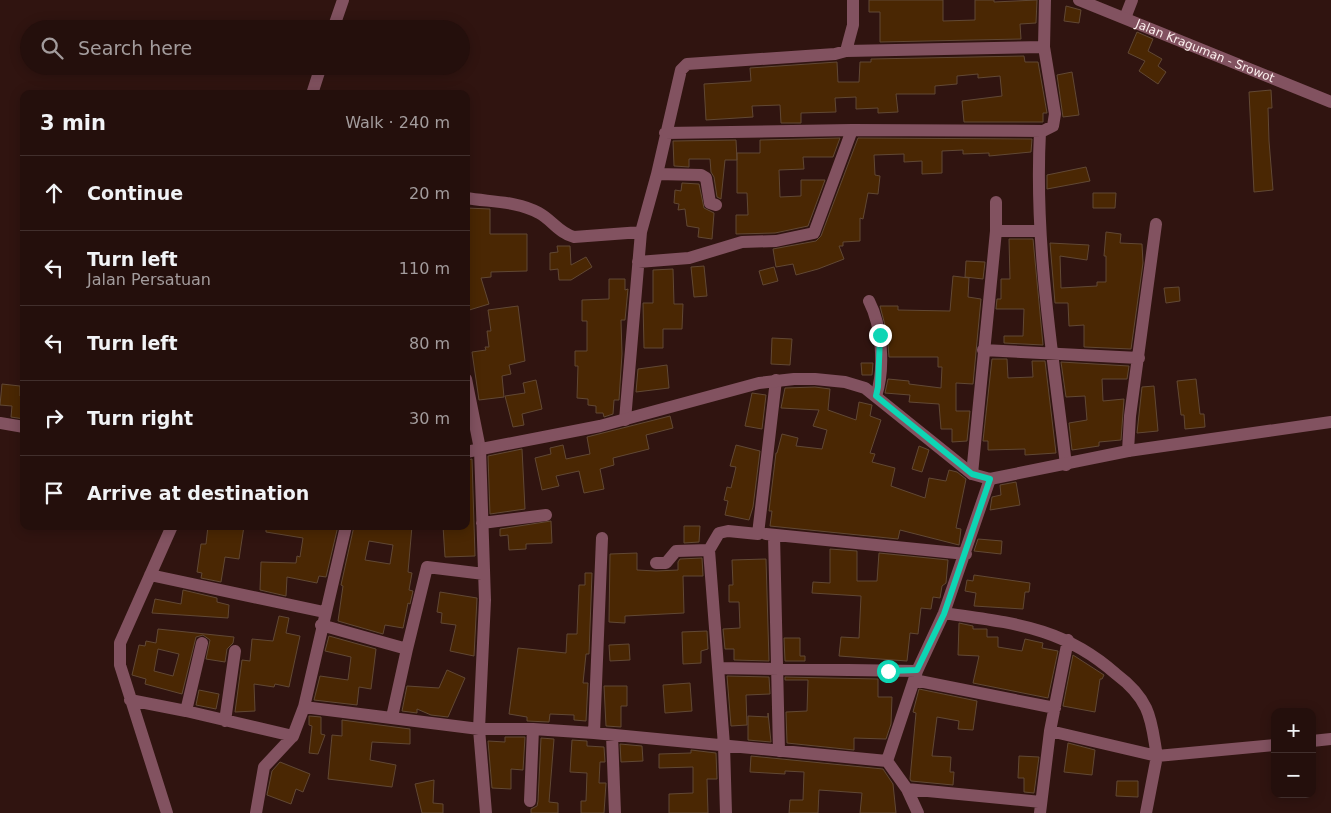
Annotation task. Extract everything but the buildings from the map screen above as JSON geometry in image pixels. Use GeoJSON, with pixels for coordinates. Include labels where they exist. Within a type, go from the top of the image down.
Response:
{"type":"FeatureCollection","features":[{"type":"Feature","properties":{"kind":"street"},"geometry":{"type":"LineString","coordinates":[[336,20],[343,0]]}},
{"type":"Feature","properties":{"kind":"street"},"geometry":{"type":"LineString","coordinates":[[846,51],[853,25],[853,0]]}},
{"type":"Feature","properties":{"kind":"street"},"geometry":{"type":"LineString","coordinates":[[665,133],[852,130],[1040,132],[1053,126],[1055,114],[1044,47],[1045,0]]}},
{"type":"Feature","properties":{"kind":"street","name":"Jalan Kraguman - Srowot"},"geometry":{"type":"LineString","coordinates":[[1079,0],[1331,102]]}},
{"type":"Feature","properties":{"kind":"street"},"geometry":{"type":"LineString","coordinates":[[1125,18],[1132,0]]}},
{"type":"Feature","properties":{"kind":"street"},"geometry":{"type":"LineString","coordinates":[[624,420],[641,232],[657,174],[681,70],[688,64],[835,54],[846,51],[1044,47]]}},
{"type":"Feature","properties":{"kind":"street"},"geometry":{"type":"LineString","coordinates":[[313,90],[318,75]]}},
{"type":"Feature","properties":{"kind":"street"},"geometry":{"type":"LineString","coordinates":[[638,262],[689,258],[742,242],[776,240],[814,233],[852,130]]}},
{"type":"Feature","properties":{"kind":"street"},"geometry":{"type":"LineString","coordinates":[[1040,132],[1037,182],[1040,231],[1066,465]]}},
{"type":"Feature","properties":{"kind":"street"},"geometry":{"type":"LineString","coordinates":[[657,174],[701,175],[706,178],[707,198],[710,203],[716,205]]}},
{"type":"Feature","properties":{"kind":"street"},"geometry":{"type":"LineString","coordinates":[[470,199],[531,208],[567,235],[574,237],[641,232]]}},
{"type":"Feature","properties":{"kind":"street"},"geometry":{"type":"LineString","coordinates":[[972,474],[996,231],[996,202]]}},
{"type":"Feature","properties":{"kind":"street"},"geometry":{"type":"LineString","coordinates":[[1128,451],[1156,224]]}},
{"type":"Feature","properties":{"kind":"street"},"geometry":{"type":"LineString","coordinates":[[996,231],[1040,231]]}},
{"type":"Feature","properties":{"kind":"street"},"geometry":{"type":"LineString","coordinates":[[869,301],[876,314],[880,335],[876,396]]}},
{"type":"Feature","properties":{"kind":"street"},"geometry":{"type":"LineString","coordinates":[[983,350],[1139,358]]}},
{"type":"Feature","properties":{"kind":"street"},"geometry":{"type":"LineString","coordinates":[[470,451],[624,420],[776,380],[801,379],[845,382],[865,388],[972,474],[990,479],[1128,451],[1331,422]]}},
{"type":"Feature","properties":{"kind":"street"},"geometry":{"type":"LineString","coordinates":[[758,534],[776,380]]}},
{"type":"Feature","properties":{"kind":"street"},"geometry":{"type":"LineString","coordinates":[[470,399],[480,448],[485,600],[479,729],[486,813]]}},
{"type":"Feature","properties":{"kind":"street"},"geometry":{"type":"LineString","coordinates":[[0,422],[20,426]]}},
{"type":"Feature","properties":{"kind":"street"},"geometry":{"type":"LineString","coordinates":[[888,761],[915,675],[944,614],[990,479]]}},
{"type":"Feature","properties":{"kind":"street"},"geometry":{"type":"LineString","coordinates":[[482,523],[546,515]]}},
{"type":"Feature","properties":{"kind":"street"},"geometry":{"type":"LineString","coordinates":[[167,813],[130,700],[120,665],[119,648],[170,530]]}},
{"type":"Feature","properties":{"kind":"street"},"geometry":{"type":"LineString","coordinates":[[256,813],[264,767],[294,736],[304,706],[324,612],[345,530]]}},
{"type":"Feature","properties":{"kind":"street"},"geometry":{"type":"LineString","coordinates":[[726,813],[724,746],[710,550],[719,532],[774,535],[966,554]]}},
{"type":"Feature","properties":{"kind":"street"},"geometry":{"type":"LineString","coordinates":[[774,535],[780,751]]}},
{"type":"Feature","properties":{"kind":"street"},"geometry":{"type":"LineString","coordinates":[[594,733],[602,538]]}},
{"type":"Feature","properties":{"kind":"street"},"geometry":{"type":"LineString","coordinates":[[656,564],[666,562],[676,551],[710,550]]}},
{"type":"Feature","properties":{"kind":"street"},"geometry":{"type":"LineString","coordinates":[[392,717],[427,567],[484,574]]}},
{"type":"Feature","properties":{"kind":"street"},"geometry":{"type":"LineString","coordinates":[[150,575],[324,612]]}},
{"type":"Feature","properties":{"kind":"street"},"geometry":{"type":"LineString","coordinates":[[944,614],[1016,624],[1042,630],[1068,640],[1096,657],[1130,686],[1146,708],[1157,756],[1146,813]]}},
{"type":"Feature","properties":{"kind":"street"},"geometry":{"type":"LineString","coordinates":[[321,625],[407,649]]}},
{"type":"Feature","properties":{"kind":"street"},"geometry":{"type":"LineString","coordinates":[[907,789],[1041,808],[1050,731],[1068,640]]}},
{"type":"Feature","properties":{"kind":"street"},"geometry":{"type":"LineString","coordinates":[[186,711],[202,642]]}},
{"type":"Feature","properties":{"kind":"street"},"geometry":{"type":"LineString","coordinates":[[225,721],[235,651]]}},
{"type":"Feature","properties":{"kind":"street"},"geometry":{"type":"LineString","coordinates":[[718,668],[915,675],[1054,708]]}},
{"type":"Feature","properties":{"kind":"street"},"geometry":{"type":"LineString","coordinates":[[130,700],[294,736]]}},
{"type":"Feature","properties":{"kind":"street"},"geometry":{"type":"LineString","coordinates":[[304,706],[479,729],[533,729],[594,733],[888,761]]}},
{"type":"Feature","properties":{"kind":"street"},"geometry":{"type":"LineString","coordinates":[[530,801],[533,729]]}},
{"type":"Feature","properties":{"kind":"street"},"geometry":{"type":"LineString","coordinates":[[1050,731],[1157,756],[1271,745]]}},
{"type":"Feature","properties":{"kind":"street"},"geometry":{"type":"LineString","coordinates":[[612,735],[615,813]]}},
{"type":"Feature","properties":{"kind":"street"},"geometry":{"type":"LineString","coordinates":[[1316,741],[1331,739]]}},
{"type":"Feature","properties":{"kind":"street"},"geometry":{"type":"LineString","coordinates":[[888,761],[907,789],[918,813]]}},
{"type":"Feature","properties":{"kind":"route"},"geometry":{"type":"LineString","coordinates":[[880,335],[876,396],[972,474],[990,479],[944,614],[917,670],[888,671]]}}]}
